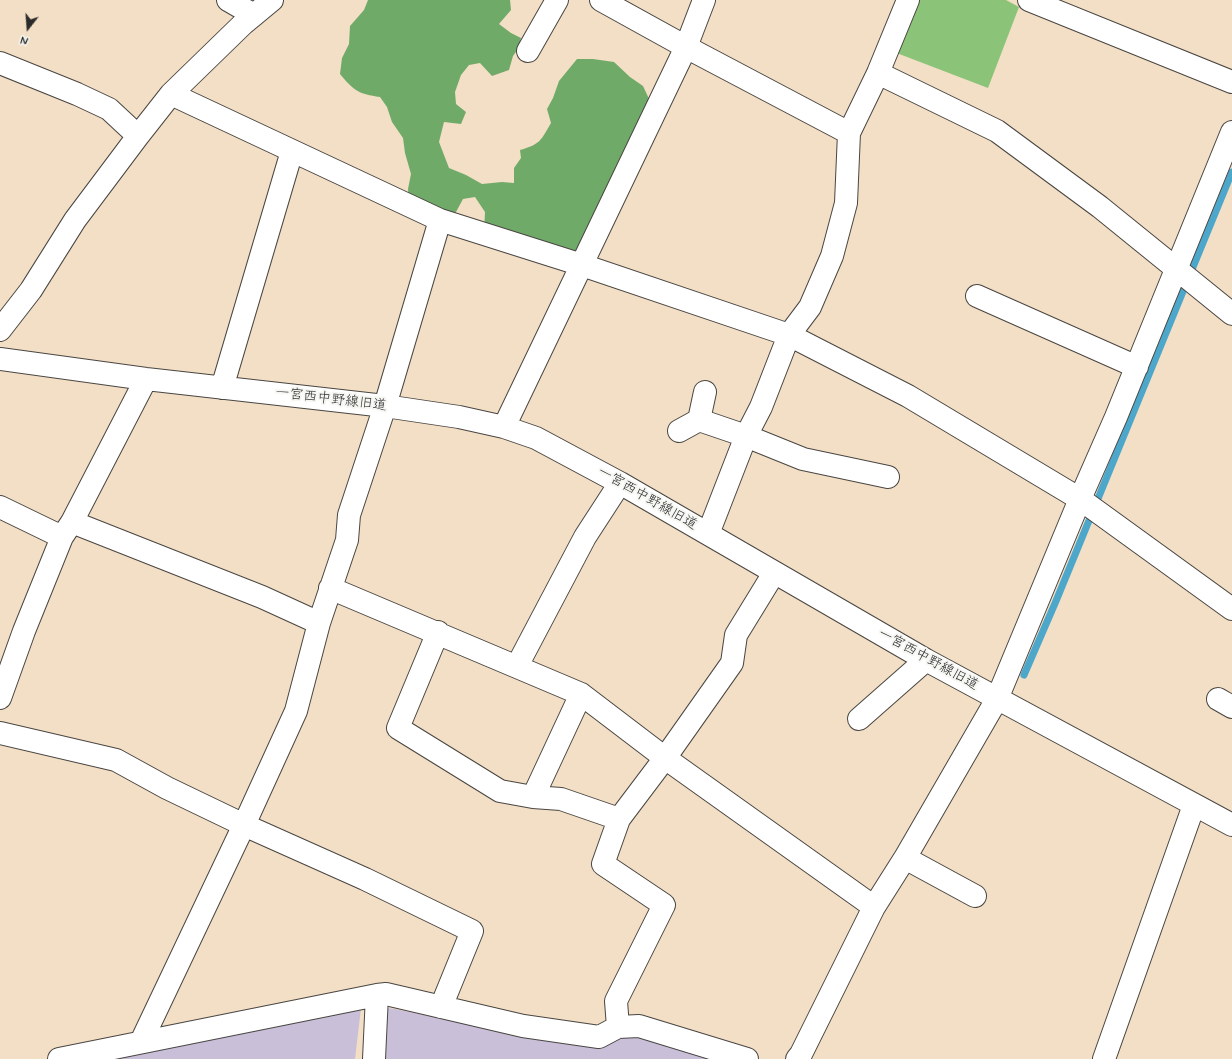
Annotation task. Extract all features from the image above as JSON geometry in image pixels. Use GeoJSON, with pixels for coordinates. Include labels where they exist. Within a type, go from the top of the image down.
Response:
{"type":"FeatureCollection","features":[{"type":"Feature","properties":{"kind":"street"},"geometry":{"type":"LineString","coordinates":[[228,0],[254,15]]}},
{"type":"Feature","properties":{"kind":"street"},"geometry":{"type":"LineString","coordinates":[[0,330],[31,290],[76,220],[171,94],[243,24],[272,0]]}},
{"type":"Feature","properties":{"kind":"street"},"geometry":{"type":"LineString","coordinates":[[528,51],[557,0]]}},
{"type":"Feature","properties":{"kind":"street"},"geometry":{"type":"LineString","coordinates":[[601,0],[686,48],[849,134]]}},
{"type":"Feature","properties":{"kind":"street"},"geometry":{"type":"LineString","coordinates":[[504,427],[686,48],[704,0]]}},
{"type":"Feature","properties":{"kind":"street"},"geometry":{"type":"LineString","coordinates":[[708,534],[746,436],[761,407],[789,335],[810,307],[832,256],[846,203],[849,134],[878,73],[908,0]]}},
{"type":"Feature","properties":{"kind":"street"},"geometry":{"type":"LineString","coordinates":[[1029,0],[1232,82]]}},
{"type":"Feature","properties":{"kind":"street"},"geometry":{"type":"LineString","coordinates":[[0,63],[77,94],[109,109],[138,136]]}},
{"type":"Feature","properties":{"kind":"street"},"geometry":{"type":"LineString","coordinates":[[878,73],[997,131],[1100,207],[1232,314]]}},
{"type":"Feature","properties":{"kind":"street"},"geometry":{"type":"LineString","coordinates":[[171,94],[440,220],[582,265],[789,335],[908,396],[1080,499],[1232,609]]}},
{"type":"Feature","properties":{"kind":"street"},"geometry":{"type":"LineString","coordinates":[[797,1059],[801,1054],[874,907],[905,858],[997,698],[1137,367],[1176,270],[1227,157],[1232,132]]}},
{"type":"Feature","properties":{"kind":"street"},"geometry":{"type":"LineString","coordinates":[[222,388],[292,151]]}},
{"type":"Feature","properties":{"kind":"street"},"geometry":{"type":"LineString","coordinates":[[141,1042],[244,825],[296,711],[319,622],[347,540],[348,515],[385,406],[440,220]]}},
{"type":"Feature","properties":{"kind":"street"},"geometry":{"type":"LineString","coordinates":[[977,296],[1137,367]]}},
{"type":"Feature","properties":{"kind":"street","name":"一宮西中野線旧道"},"geometry":{"type":"LineString","coordinates":[[0,359],[146,380],[385,406],[459,417],[504,427],[536,438],[620,483],[926,660],[1232,825]]}},
{"type":"Feature","properties":{"kind":"street"},"geometry":{"type":"LineString","coordinates":[[0,698],[24,631],[67,529],[146,380]]}},
{"type":"Feature","properties":{"kind":"street"},"geometry":{"type":"LineString","coordinates":[[699,420],[705,392]]}},
{"type":"Feature","properties":{"kind":"street"},"geometry":{"type":"LineString","coordinates":[[679,431],[699,420],[746,436],[803,459],[888,477]]}},
{"type":"Feature","properties":{"kind":"street"},"geometry":{"type":"LineString","coordinates":[[517,666],[585,537],[620,483]]}},
{"type":"Feature","properties":{"kind":"street"},"geometry":{"type":"LineString","coordinates":[[0,507],[262,597],[319,622]]}},
{"type":"Feature","properties":{"kind":"street"},"geometry":{"type":"LineString","coordinates":[[618,1027],[616,1001],[664,905],[603,864],[619,819],[665,758],[732,663],[736,635],[774,572]]}},
{"type":"Feature","properties":{"kind":"street"},"geometry":{"type":"LineString","coordinates":[[330,588],[438,632],[581,694],[665,758],[874,907]]}},
{"type":"Feature","properties":{"kind":"street"},"geometry":{"type":"LineString","coordinates":[[438,632],[398,728],[500,791],[533,797],[560,799],[619,819]]}},
{"type":"Feature","properties":{"kind":"street"},"geometry":{"type":"LineString","coordinates":[[859,719],[926,660]]}},
{"type":"Feature","properties":{"kind":"street"},"geometry":{"type":"LineString","coordinates":[[533,797],[581,694]]}},
{"type":"Feature","properties":{"kind":"street"},"geometry":{"type":"LineString","coordinates":[[0,733],[116,760],[167,788],[244,825],[365,879],[472,931],[441,1007]]}},
{"type":"Feature","properties":{"kind":"street"},"geometry":{"type":"LineString","coordinates":[[1104,1059],[1194,805]]}},
{"type":"Feature","properties":{"kind":"street"},"geometry":{"type":"LineString","coordinates":[[905,858],[975,896]]}},
{"type":"Feature","properties":{"kind":"street"},"geometry":{"type":"LineString","coordinates":[[58,1059],[377,994],[386,994],[523,1026],[599,1037],[618,1027],[639,1026],[747,1059]]}},
{"type":"Feature","properties":{"kind":"street"},"geometry":{"type":"LineString","coordinates":[[374,1059],[377,994]]}},
{"type":"Feature","properties":{"kind":"shaded area"},"geometry":{"type":"Polygon","coordinates":[[[371,1006],[395,1009],[518,1034],[620,1034],[664,1042],[719,1059],[362,1059],[371,1006]]]}},
{"type":"Feature","properties":{"kind":"shaded area"},"geometry":{"type":"Polygon","coordinates":[[[361,1008],[355,1059],[107,1059],[361,1008]]]}},
{"type":"Feature","properties":{"kind":"green space"},"geometry":{"type":"Polygon","coordinates":[[[368,0],[510,0],[511,10],[499,24],[521,38],[509,70],[492,76],[480,63],[469,65],[461,75],[455,92],[456,104],[466,112],[461,124],[444,122],[439,142],[449,168],[482,184],[502,182],[514,183],[514,168],[521,158],[520,150],[532,146],[540,141],[545,134],[551,123],[547,109],[559,81],[577,59],[593,59],[614,62],[630,77],[643,86],[650,101],[578,253],[484,233],[485,212],[475,197],[463,199],[456,212],[445,217],[409,203],[408,189],[411,174],[405,153],[403,138],[392,122],[387,107],[380,97],[367,95],[357,91],[340,74],[342,58],[349,44],[350,26],[364,10],[368,0]]]}},
{"type":"Feature","properties":{"kind":"green space"},"geometry":{"type":"Polygon","coordinates":[[[915,0],[1006,0],[1019,7],[988,88],[894,52],[915,0]]]}},
{"type":"Feature","properties":{"kind":"waterway"},"geometry":{"type":"LineString","coordinates":[[1024,675],[1056,601],[1232,172]]}}]}
